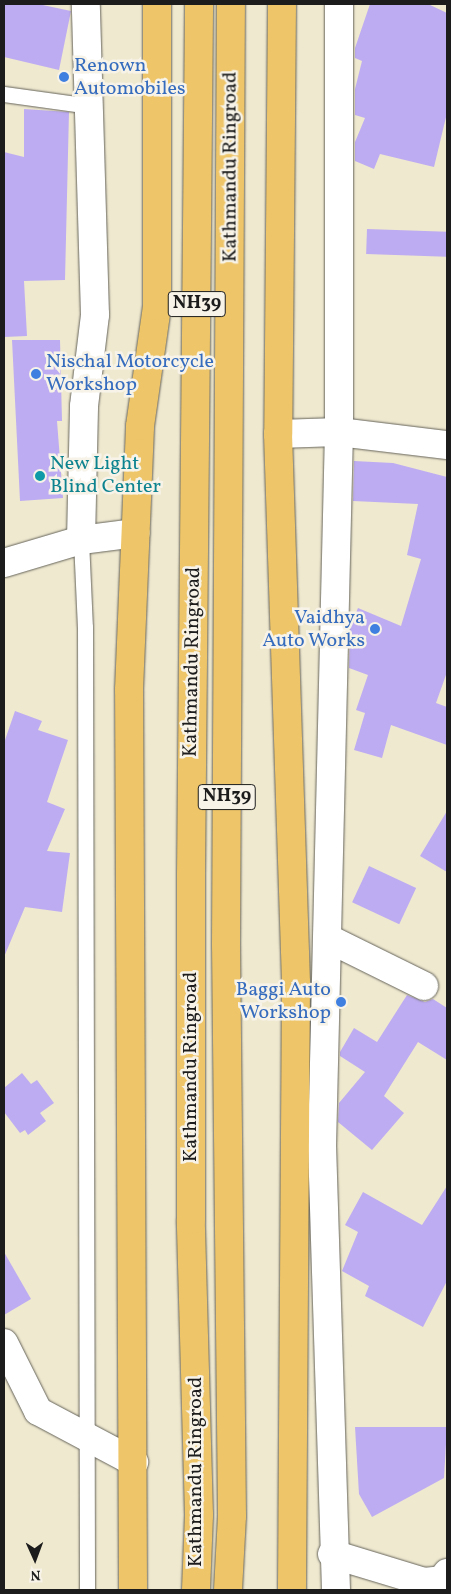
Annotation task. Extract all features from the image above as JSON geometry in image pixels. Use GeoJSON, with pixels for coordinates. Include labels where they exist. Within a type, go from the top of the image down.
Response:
{"type":"FeatureCollection","features":[{"type":"Feature","properties":{"kind":"main road"},"geometry":{"type":"LineString","coordinates":[[133,1590],[134,1462],[129,690],[140,426],[158,306],[157,4]]}},
{"type":"Feature","properties":{"kind":"main road","name":"Kathmandu Ringroad"},"geometry":{"type":"LineString","coordinates":[[196,1590],[199,1515],[191,1220],[191,895],[199,4]]}},
{"type":"Feature","properties":{"kind":"main road","name":"Kathmandu Ringroad"},"geometry":{"type":"LineString","coordinates":[[228,1590],[232,1516],[226,954],[231,4]]}},
{"type":"Feature","properties":{"kind":"main road"},"geometry":{"type":"LineString","coordinates":[[282,4],[278,434],[296,983],[292,1590]]}},
{"type":"Feature","properties":{"kind":"street"},"geometry":{"type":"LineString","coordinates":[[81,540],[84,406],[95,315],[86,4]]}},
{"type":"Feature","properties":{"kind":"street"},"geometry":{"type":"LineString","coordinates":[[336,1590],[332,1554],[333,1417],[322,1147],[329,939],[339,432],[339,4]]}},
{"type":"Feature","properties":{"kind":"street"},"geometry":{"type":"LineString","coordinates":[[278,434],[339,432],[447,445]]}},
{"type":"Feature","properties":{"kind":"street"},"geometry":{"type":"LineString","coordinates":[[4,563],[81,540],[136,533]]}},
{"type":"Feature","properties":{"kind":"street"},"geometry":{"type":"LineString","coordinates":[[329,939],[424,986]]}},
{"type":"Feature","properties":{"kind":"street"},"geometry":{"type":"LineString","coordinates":[[4,1343],[38,1411],[89,1440],[134,1462]]}},
{"type":"Feature","properties":{"kind":"street"},"geometry":{"type":"LineString","coordinates":[[332,1554],[424,1582],[442,1580],[447,1574]]}},
{"type":"Feature","properties":{"kind":"lane"},"geometry":{"type":"LineString","coordinates":[[4,94],[90,106]]}},
{"type":"Feature","properties":{"kind":"lane"},"geometry":{"type":"LineString","coordinates":[[81,540],[86,627],[89,1440],[87,1590]]}},
{"type":"Feature","properties":{"kind":"building"},"geometry":{"type":"Polygon","coordinates":[[[4,4],[38,4],[71,11],[59,70],[4,57],[4,4]]]}},
{"type":"Feature","properties":{"kind":"building"},"geometry":{"type":"Polygon","coordinates":[[[370,4],[428,4],[447,13],[447,113],[434,167],[380,154],[374,169],[355,161],[355,142],[365,118],[355,115],[355,89],[362,61],[355,58],[355,48],[370,4]]]}},
{"type":"Feature","properties":{"kind":"building"},"geometry":{"type":"Polygon","coordinates":[[[24,109],[69,112],[65,280],[24,281],[27,336],[4,337],[4,152],[24,157],[24,109]]]}},
{"type":"Feature","properties":{"kind":"building"},"geometry":{"type":"Polygon","coordinates":[[[367,229],[447,232],[446,257],[366,254],[367,229]]]}},
{"type":"Feature","properties":{"kind":"building"},"geometry":{"type":"Polygon","coordinates":[[[12,340],[60,340],[62,421],[57,421],[63,498],[20,501],[12,340]]]}},
{"type":"Feature","properties":{"kind":"building"},"geometry":{"type":"Polygon","coordinates":[[[354,461],[393,463],[447,477],[447,672],[436,703],[447,707],[447,745],[391,725],[382,758],[354,750],[365,713],[356,710],[368,675],[349,668],[350,627],[358,608],[401,626],[421,559],[407,555],[418,504],[353,501],[354,461]]]}},
{"type":"Feature","properties":{"kind":"building"},"geometry":{"type":"Polygon","coordinates":[[[15,711],[42,721],[38,730],[68,740],[47,802],[65,809],[47,851],[70,853],[62,912],[25,907],[4,957],[4,743],[15,711]]]}},
{"type":"Feature","properties":{"kind":"building"},"geometry":{"type":"Polygon","coordinates":[[[447,811],[447,872],[420,856],[447,811]]]}},
{"type":"Feature","properties":{"kind":"building"},"geometry":{"type":"Polygon","coordinates":[[[369,866],[416,888],[399,924],[352,902],[369,866]]]}},
{"type":"Feature","properties":{"kind":"building"},"geometry":{"type":"Polygon","coordinates":[[[407,995],[425,1002],[433,999],[447,1008],[447,1060],[418,1042],[384,1096],[404,1113],[372,1150],[338,1122],[339,1103],[365,1072],[340,1056],[340,1052],[354,1028],[377,1042],[407,995]]]}},
{"type":"Feature","properties":{"kind":"building"},"geometry":{"type":"Polygon","coordinates":[[[22,1073],[31,1084],[37,1080],[54,1103],[40,1113],[46,1121],[28,1135],[25,1130],[20,1133],[4,1112],[4,1088],[22,1073]]]}},
{"type":"Feature","properties":{"kind":"building"},"geometry":{"type":"Polygon","coordinates":[[[447,1186],[447,1281],[423,1327],[365,1296],[369,1286],[342,1271],[358,1232],[345,1225],[363,1192],[422,1225],[447,1186]]]}},
{"type":"Feature","properties":{"kind":"building"},"geometry":{"type":"Polygon","coordinates":[[[4,1252],[31,1299],[4,1315],[4,1252]]]}},
{"type":"Feature","properties":{"kind":"building"},"geometry":{"type":"Polygon","coordinates":[[[355,1427],[447,1427],[444,1478],[372,1517],[359,1494],[355,1427]]]}},
{"type":"Feature","properties":{"kind":"place","name":"Renown Automobiles"},"geometry":{"type":"Point","coordinates":[64,77]}},
{"type":"Feature","properties":{"kind":"place","name":"Nischal Motorcycle Workshop"},"geometry":{"type":"Point","coordinates":[36,374]}},
{"type":"Feature","properties":{"kind":"place","name":"New Light Blind Center"},"geometry":{"type":"Point","coordinates":[40,476]}},
{"type":"Feature","properties":{"kind":"place","name":"Vaidhya Auto Works"},"geometry":{"type":"Point","coordinates":[375,629]}},
{"type":"Feature","properties":{"kind":"place","name":"Baggi Auto Workshop"},"geometry":{"type":"Point","coordinates":[341,1002]}}]}
